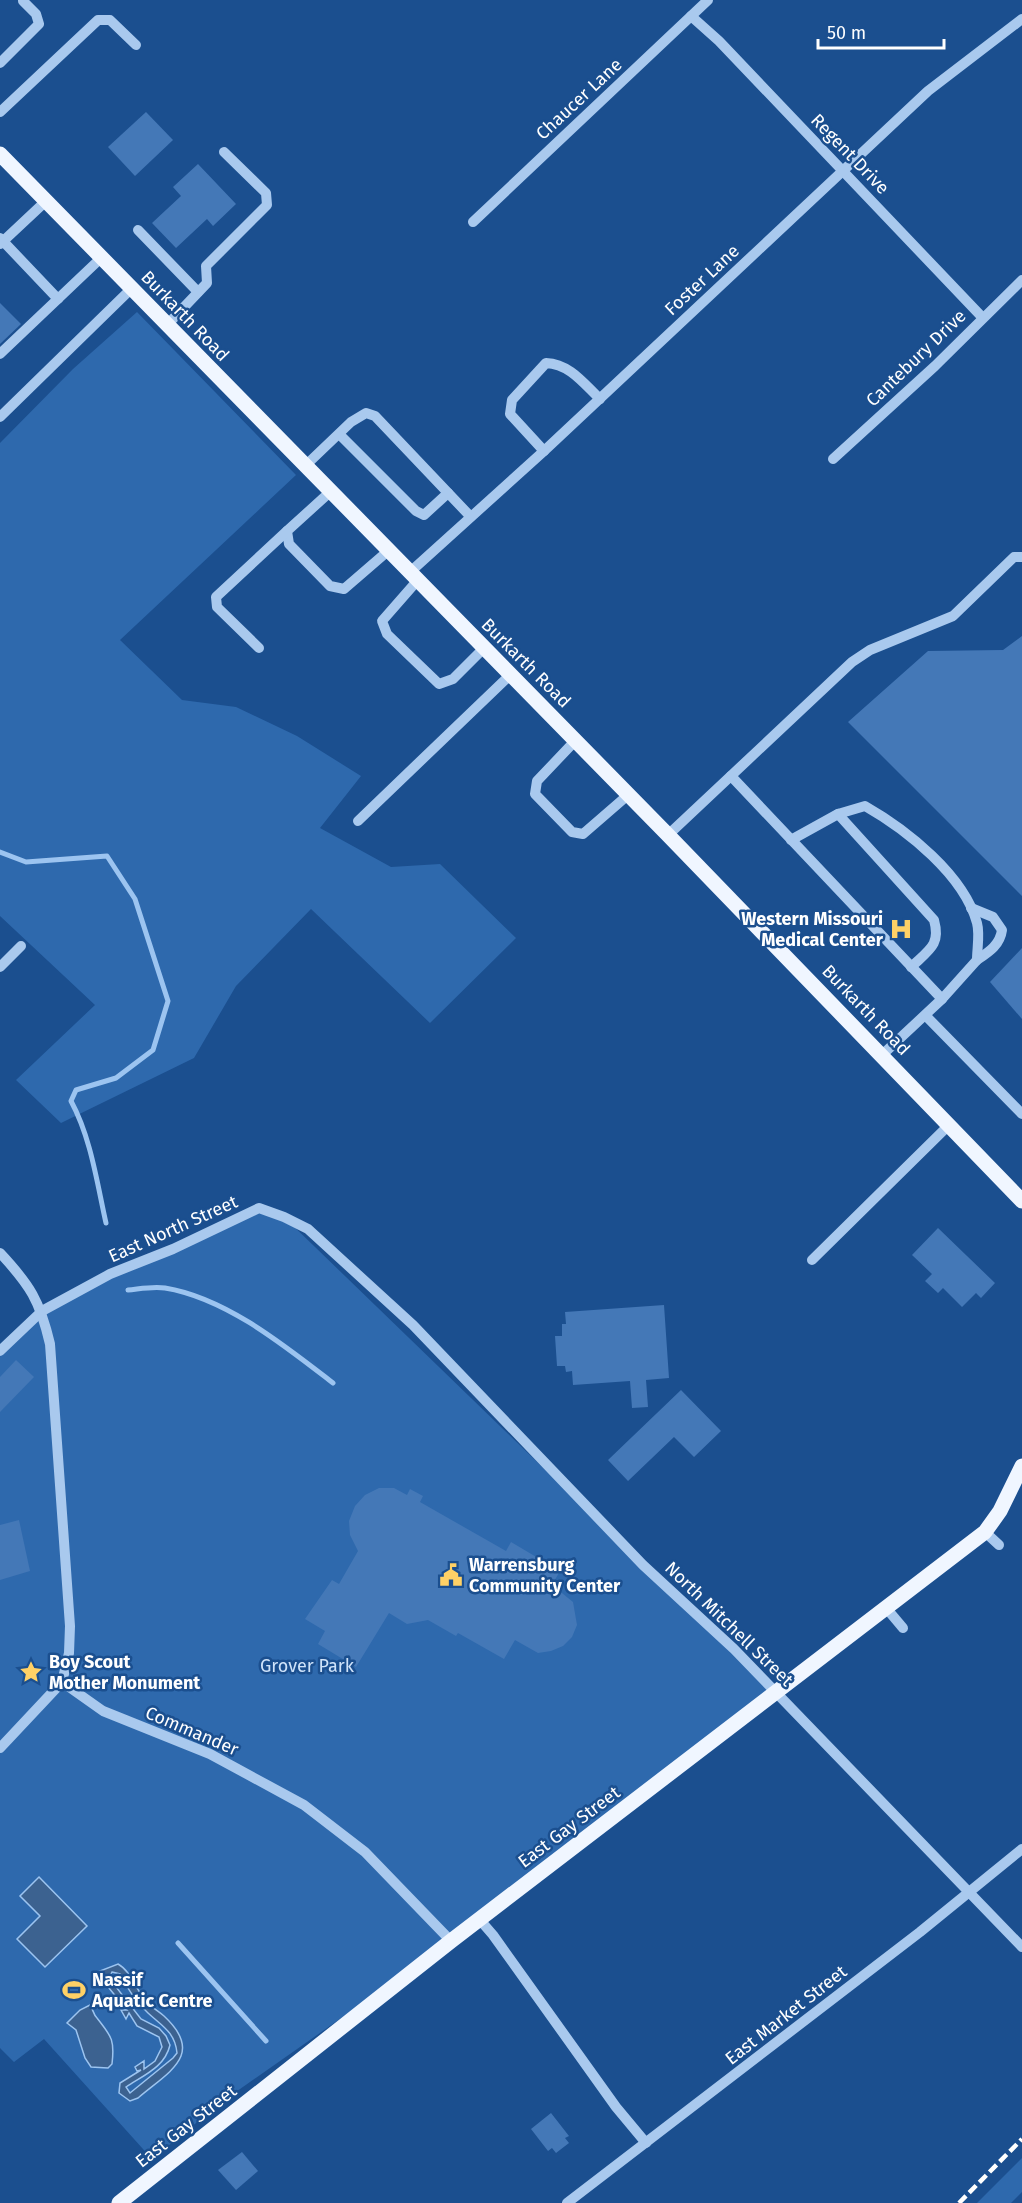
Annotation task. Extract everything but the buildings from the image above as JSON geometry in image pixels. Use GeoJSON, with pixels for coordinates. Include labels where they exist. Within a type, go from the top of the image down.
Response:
{"type":"FeatureCollection","features":[{"type":"Feature","properties":{"kind":"main road","name":"Burkarth Road"},"geometry":{"type":"LineString","coordinates":[[0,154],[668,835],[1022,1201]]}},
{"type":"Feature","properties":{"kind":"main road","name":"East Gay Street"},"geometry":{"type":"LineString","coordinates":[[119,2203],[451,1941],[985,1532],[1017,1492],[1022,1466]]}},
{"type":"Feature","properties":{"kind":"street"},"geometry":{"type":"LineString","coordinates":[[0,63],[39,24],[36,14],[23,0]]}},
{"type":"Feature","properties":{"kind":"street","name":"Chaucer Lane"},"geometry":{"type":"LineString","coordinates":[[472,222],[708,0]]}},
{"type":"Feature","properties":{"kind":"street","name":"Regent Drive"},"geometry":{"type":"LineString","coordinates":[[692,16],[843,170],[982,317]]}},
{"type":"Feature","properties":{"kind":"street","name":"Foster Lane"},"geometry":{"type":"LineString","coordinates":[[484,648],[453,679],[439,684],[387,634],[382,621],[413,577],[470,516],[600,399],[946,74],[1022,19]]}},
{"type":"Feature","properties":{"kind":"street"},"geometry":{"type":"LineString","coordinates":[[0,112],[98,20],[110,20],[136,45]]}},
{"type":"Feature","properties":{"kind":"street"},"geometry":{"type":"LineString","coordinates":[[167,325],[207,283],[206,266],[267,205],[266,193],[224,152]]}},
{"type":"Feature","properties":{"kind":"street"},"geometry":{"type":"LineString","coordinates":[[46,201],[1,241],[58,299]]}},
{"type":"Feature","properties":{"kind":"street"},"geometry":{"type":"LineString","coordinates":[[138,230],[198,292]]}},
{"type":"Feature","properties":{"kind":"street"},"geometry":{"type":"LineString","coordinates":[[0,354],[101,258]]}},
{"type":"Feature","properties":{"kind":"street","name":"Cantebury Drive"},"geometry":{"type":"LineString","coordinates":[[833,459],[935,366],[982,317],[1022,280]]}},
{"type":"Feature","properties":{"kind":"street"},"geometry":{"type":"LineString","coordinates":[[0,417],[131,289]]}},
{"type":"Feature","properties":{"kind":"street"},"geometry":{"type":"LineString","coordinates":[[544,451],[510,414],[512,399],[546,363],[558,363],[567,368],[600,399]]}},
{"type":"Feature","properties":{"kind":"street"},"geometry":{"type":"LineString","coordinates":[[305,466],[351,422],[366,413],[375,416],[470,516]]}},
{"type":"Feature","properties":{"kind":"street"},"geometry":{"type":"LineString","coordinates":[[340,435],[416,511],[424,515],[447,493]]}},
{"type":"Feature","properties":{"kind":"street"},"geometry":{"type":"LineString","coordinates":[[259,648],[217,607],[216,597],[330,492]]}},
{"type":"Feature","properties":{"kind":"street"},"geometry":{"type":"LineString","coordinates":[[287,531],[289,544],[330,586],[344,589],[388,551]]}},
{"type":"Feature","properties":{"kind":"street"},"geometry":{"type":"LineString","coordinates":[[668,835],[852,662],[870,650],[953,616],[1014,557],[1022,557]]}},
{"type":"Feature","properties":{"kind":"street"},"geometry":{"type":"LineString","coordinates":[[358,821],[510,675]]}},
{"type":"Feature","properties":{"kind":"street"},"geometry":{"type":"LineString","coordinates":[[575,741],[537,781],[535,794],[539,802],[572,832],[583,834],[628,795]]}},
{"type":"Feature","properties":{"kind":"street"},"geometry":{"type":"LineString","coordinates":[[731,776],[942,999]]}},
{"type":"Feature","properties":{"kind":"street"},"geometry":{"type":"LineString","coordinates":[[791,840],[827,818],[865,806],[894,822],[920,845],[966,895],[978,925],[977,960]]}},
{"type":"Feature","properties":{"kind":"street"},"geometry":{"type":"LineString","coordinates":[[838,814],[934,920],[938,934],[933,947],[911,967]]}},
{"type":"Feature","properties":{"kind":"street"},"geometry":{"type":"LineString","coordinates":[[882,1055],[926,1016],[977,960],[1001,939],[1002,930],[993,917],[971,908]]}},
{"type":"Feature","properties":{"kind":"street"},"geometry":{"type":"LineString","coordinates":[[0,967],[21,946]]}},
{"type":"Feature","properties":{"kind":"street"},"geometry":{"type":"LineString","coordinates":[[926,1016],[1022,1114]]}},
{"type":"Feature","properties":{"kind":"street"},"geometry":{"type":"LineString","coordinates":[[812,1260],[949,1125]]}},
{"type":"Feature","properties":{"kind":"street","name":"East North Street"},"geometry":{"type":"LineString","coordinates":[[0,1351],[42,1311],[110,1274],[173,1249],[259,1208],[308,1229],[413,1325]]}},
{"type":"Feature","properties":{"kind":"street"},"geometry":{"type":"LineString","coordinates":[[0,1252],[25,1280],[42,1311],[50,1344],[70,1626],[69,1653],[62,1682],[0,1748]]}},
{"type":"Feature","properties":{"kind":"street","name":"North Mitchell Street"},"geometry":{"type":"LineString","coordinates":[[413,1325],[643,1565],[776,1693],[1022,1947]]}},
{"type":"Feature","properties":{"kind":"street"},"geometry":{"type":"LineString","coordinates":[[985,1532],[999,1545]]}},
{"type":"Feature","properties":{"kind":"street"},"geometry":{"type":"LineString","coordinates":[[886,1609],[903,1628]]}},
{"type":"Feature","properties":{"kind":"street","name":"Commander"},"geometry":{"type":"LineString","coordinates":[[62,1682],[103,1711],[210,1754],[304,1805],[365,1852],[451,1941]]}},
{"type":"Feature","properties":{"kind":"street","name":"East Market Street"},"geometry":{"type":"LineString","coordinates":[[567,2203],[1022,1849]]}},
{"type":"Feature","properties":{"kind":"street"},"geometry":{"type":"LineString","coordinates":[[480,1920],[494,1935],[616,2107],[646,2143]]}},
{"type":"Feature","properties":{"kind":"green space"},"geometry":{"type":"Polygon","coordinates":[[[137,312],[296,475],[120,640],[182,700],[236,707],[297,736],[361,776],[320,828],[391,867],[440,864],[516,938],[430,1023],[311,909],[236,986],[194,1058],[61,1123],[16,1080],[95,1005],[0,916],[0,443],[73,369],[137,312]]]}},
{"type":"Feature","properties":{"kind":"green space","name":"Grover Park"},"geometry":{"type":"Polygon","coordinates":[[[259,1208],[284,1217],[776,1693],[451,1941],[223,2101],[152,2159],[44,2039],[14,2062],[0,2048],[0,1354],[42,1311],[259,1208]]]}},
{"type":"Feature","properties":{"kind":"green space"},"geometry":{"type":"Polygon","coordinates":[[[1022,2158],[1022,2192],[1011,2203],[977,2203],[1022,2158]]]}},
{"type":"Feature","properties":{"kind":"shaded area"},"geometry":{"type":"Polygon","coordinates":[[[39,1877],[87,1926],[45,1967],[17,1939],[40,1916],[20,1896],[39,1877]]]}},
{"type":"Feature","properties":{"kind":"shaded area"},"geometry":{"type":"Polygon","coordinates":[[[118,1964],[123,1967],[146,2001],[164,2016],[176,2030],[182,2042],[182,2052],[178,2062],[138,2098],[130,2101],[119,2093],[120,2083],[141,2070],[137,2071],[135,2067],[144,2061],[144,2069],[155,2061],[162,2047],[159,2037],[137,2026],[129,2013],[126,2019],[121,2010],[127,2010],[104,1982],[99,1982],[100,1971],[118,1964]],[[112,1972],[109,1978],[141,2019],[159,2028],[170,2045],[159,2065],[126,2087],[130,2093],[177,2053],[171,2035],[140,2004],[120,1974],[112,1972]]]}},
{"type":"Feature","properties":{"kind":"shaded area"},"geometry":{"type":"Polygon","coordinates":[[[90,2005],[109,2034],[112,2043],[112,2064],[108,2068],[91,2067],[85,2058],[76,2030],[67,2023],[80,2010],[90,2005]]]}},
{"type":"Feature","properties":{"kind":"waterway"},"geometry":{"type":"LineString","coordinates":[[0,852],[26,862],[107,856],[135,899],[168,1001],[153,1050],[116,1078],[76,1090],[71,1101],[84,1130],[106,1223]]}},
{"type":"Feature","properties":{"kind":"waterway"},"geometry":{"type":"LineString","coordinates":[[128,1290],[165,1288],[188,1293],[210,1302],[254,1325],[333,1383]]}},
{"type":"Feature","properties":{"kind":"waterway"},"geometry":{"type":"LineString","coordinates":[[178,1943],[266,2041]]}},
{"type":"Feature","properties":{"kind":"railway"},"geometry":{"type":"LineString","coordinates":[[959,2203],[1022,2139]]}},
{"type":"Feature","properties":{"kind":"place","name":"Western Missouri Medical Center"},"geometry":{"type":"Point","coordinates":[901,929]}},
{"type":"Feature","properties":{"kind":"place","name":"Warrensburg Community Center"},"geometry":{"type":"Point","coordinates":[451,1575]}},
{"type":"Feature","properties":{"kind":"place","name":"Boy Scout Mother Monument"},"geometry":{"type":"Point","coordinates":[31,1672]}},
{"type":"Feature","properties":{"kind":"place","name":"Nassif Aquatic Centre"},"geometry":{"type":"Point","coordinates":[74,1990]}}]}
